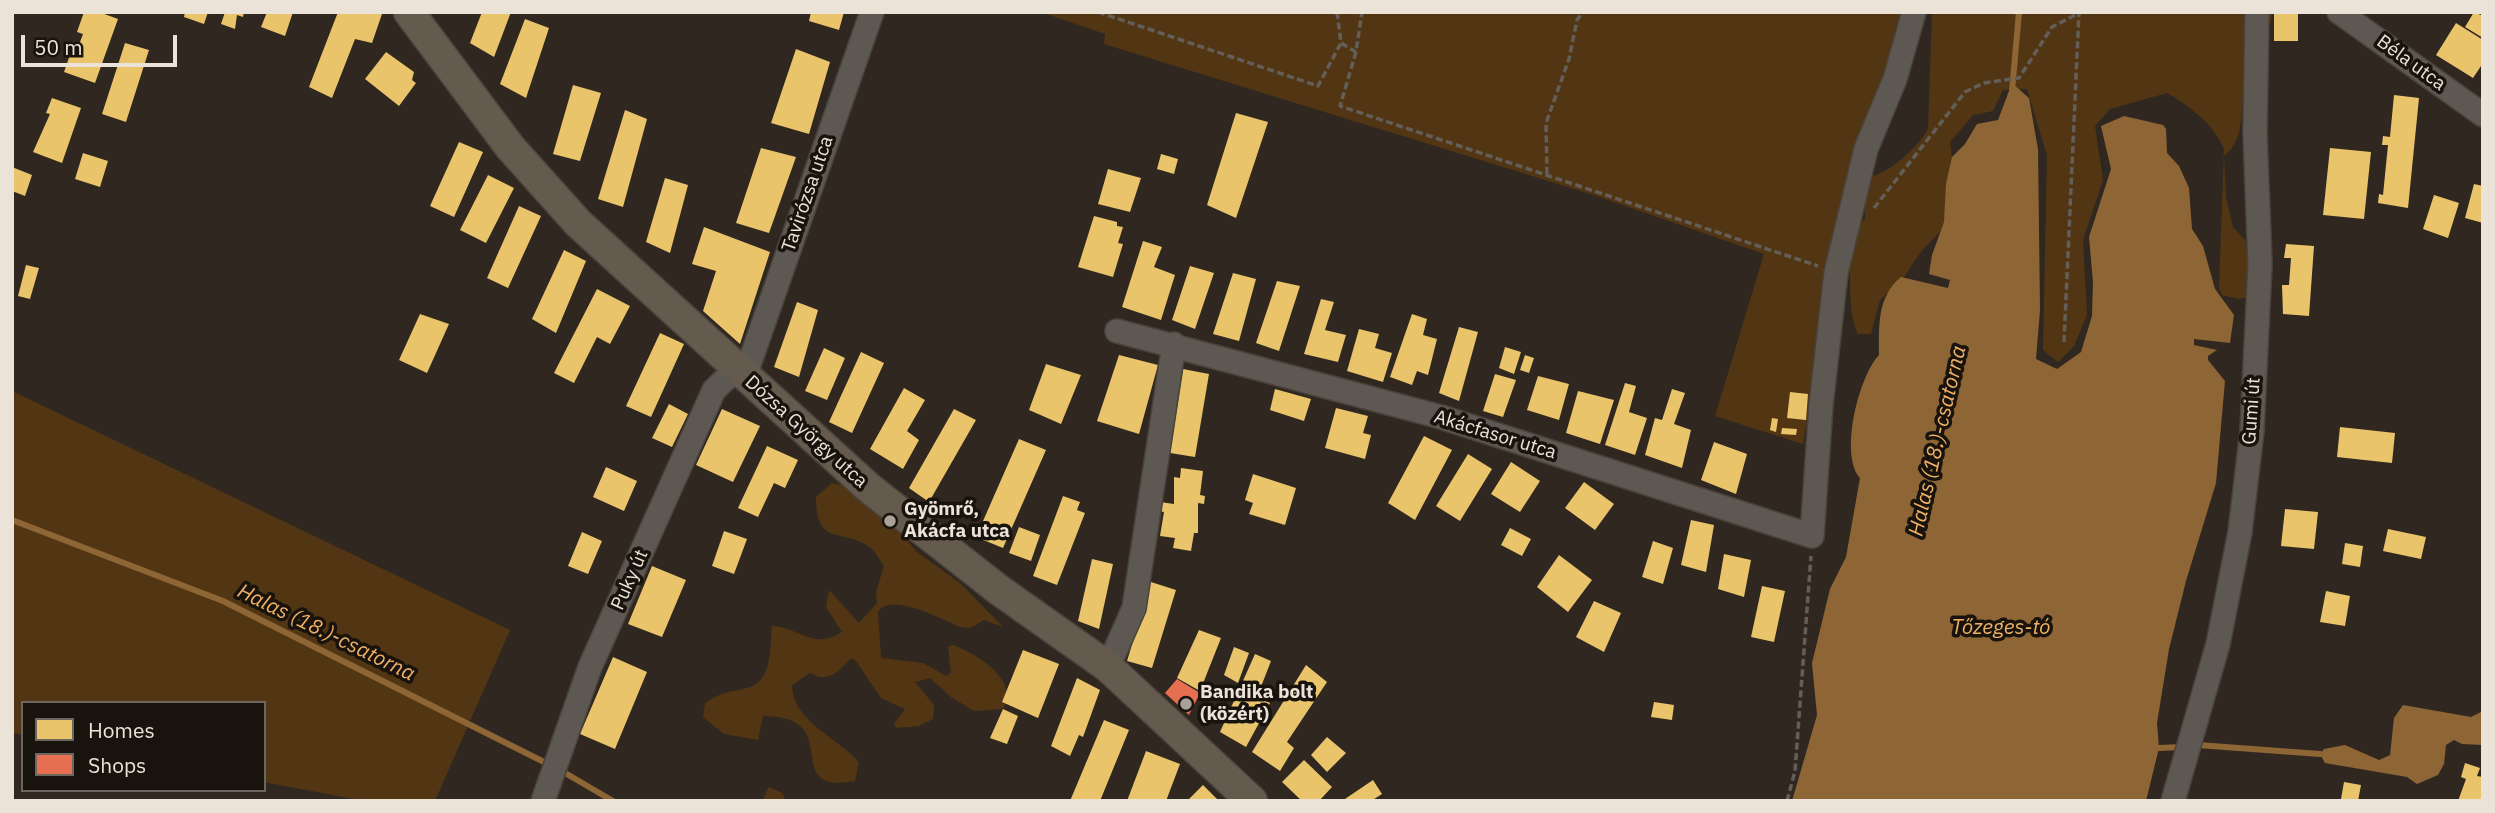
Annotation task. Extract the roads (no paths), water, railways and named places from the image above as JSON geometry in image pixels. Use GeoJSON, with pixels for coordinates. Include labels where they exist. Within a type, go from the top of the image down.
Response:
{"type":"FeatureCollection","features":[{"type":"Feature","properties":{"kind":"main road","name":"Dózsa György utca"},"geometry":{"type":"LineString","coordinates":[[409,12],[510,147],[578,223],[869,488],[999,590],[1108,667],[1252,801]]}},
{"type":"Feature","properties":{"kind":"street","name":"Tavirózsa utca"},"geometry":{"type":"LineString","coordinates":[[741,373],[872,12]]}},
{"type":"Feature","properties":{"kind":"street","name":"Akácfasor utca"},"geometry":{"type":"LineString","coordinates":[[1117,331],[1441,417],[1812,536],[1821,405],[1836,273],[1866,149],[1895,79],[1914,12]]}},
{"type":"Feature","properties":{"kind":"street","name":"Gumi út"},"geometry":{"type":"LineString","coordinates":[[2173,801],[2218,644],[2240,532],[2252,431],[2260,264],[2255,134],[2257,12]]}},
{"type":"Feature","properties":{"kind":"street","name":"Béla utca"},"geometry":{"type":"LineString","coordinates":[[2339,12],[2483,115]]}},
{"type":"Feature","properties":{"kind":"street"},"geometry":{"type":"LineString","coordinates":[[1108,667],[1134,608],[1174,344]]}},
{"type":"Feature","properties":{"kind":"street","name":"Puky út"},"geometry":{"type":"LineString","coordinates":[[543,801],[590,667],[714,390],[741,373]]}},
{"type":"Feature","properties":{"kind":"water","name":"Tőzeges-tó"},"geometry":{"type":"Polygon","coordinates":[[[2012,83],[2029,98],[2038,149],[2040,310],[2036,359],[2057,369],[2081,352],[2092,316],[2093,282],[2089,237],[2111,169],[2101,126],[2124,116],[2163,125],[2166,129],[2167,153],[2179,166],[2189,188],[2192,229],[2203,246],[2215,289],[2234,315],[2230,343],[2194,339],[2194,345],[2217,350],[2208,356],[2208,360],[2225,381],[2216,483],[2186,581],[2169,649],[2157,723],[2159,748],[2146,801],[1792,801],[1817,715],[1812,663],[1830,589],[1846,557],[1860,478],[1851,452],[1854,415],[1865,380],[1879,355],[1883,303],[1887,293],[1901,277],[1948,288],[1950,280],[1929,274],[1932,255],[1944,222],[1946,184],[1952,157],[1965,144],[1977,124],[1998,120],[2012,83]]]}},
{"type":"Feature","properties":{"kind":"water"},"geometry":{"type":"Polygon","coordinates":[[[2403,705],[2471,717],[2483,711],[2483,745],[2462,744],[2454,740],[2446,745],[2444,764],[2438,775],[2417,784],[2407,777],[2325,763],[2320,754],[2324,749],[2345,745],[2379,760],[2390,755],[2394,718],[2403,705]]]}},
{"type":"Feature","properties":{"kind":"waterway"},"geometry":{"type":"LineString","coordinates":[[2012,91],[2019,12]]}},
{"type":"Feature","properties":{"kind":"waterway","name":"Halas (18.)-csatorna"},"geometry":{"type":"LineString","coordinates":[[12,520],[223,601],[550,765]]}},
{"type":"Feature","properties":{"kind":"waterway"},"geometry":{"type":"LineString","coordinates":[[2198,745],[2320,754]]}},
{"type":"Feature","properties":{"kind":"waterway"},"geometry":{"type":"LineString","coordinates":[[2159,748],[2183,747]]}},
{"type":"Feature","properties":{"kind":"waterway","name":"Halas (18.)-csatorna"},"geometry":{"type":"LineString","coordinates":[[560,770],[613,801]]}},
{"type":"Feature","properties":{"kind":"place","name":"Gyömrő, Akácfa utca"},"geometry":{"type":"Point","coordinates":[890,521]}},
{"type":"Feature","properties":{"kind":"place","name":"Bandika bolt (közért)"},"geometry":{"type":"Point","coordinates":[1186,704]}}]}
